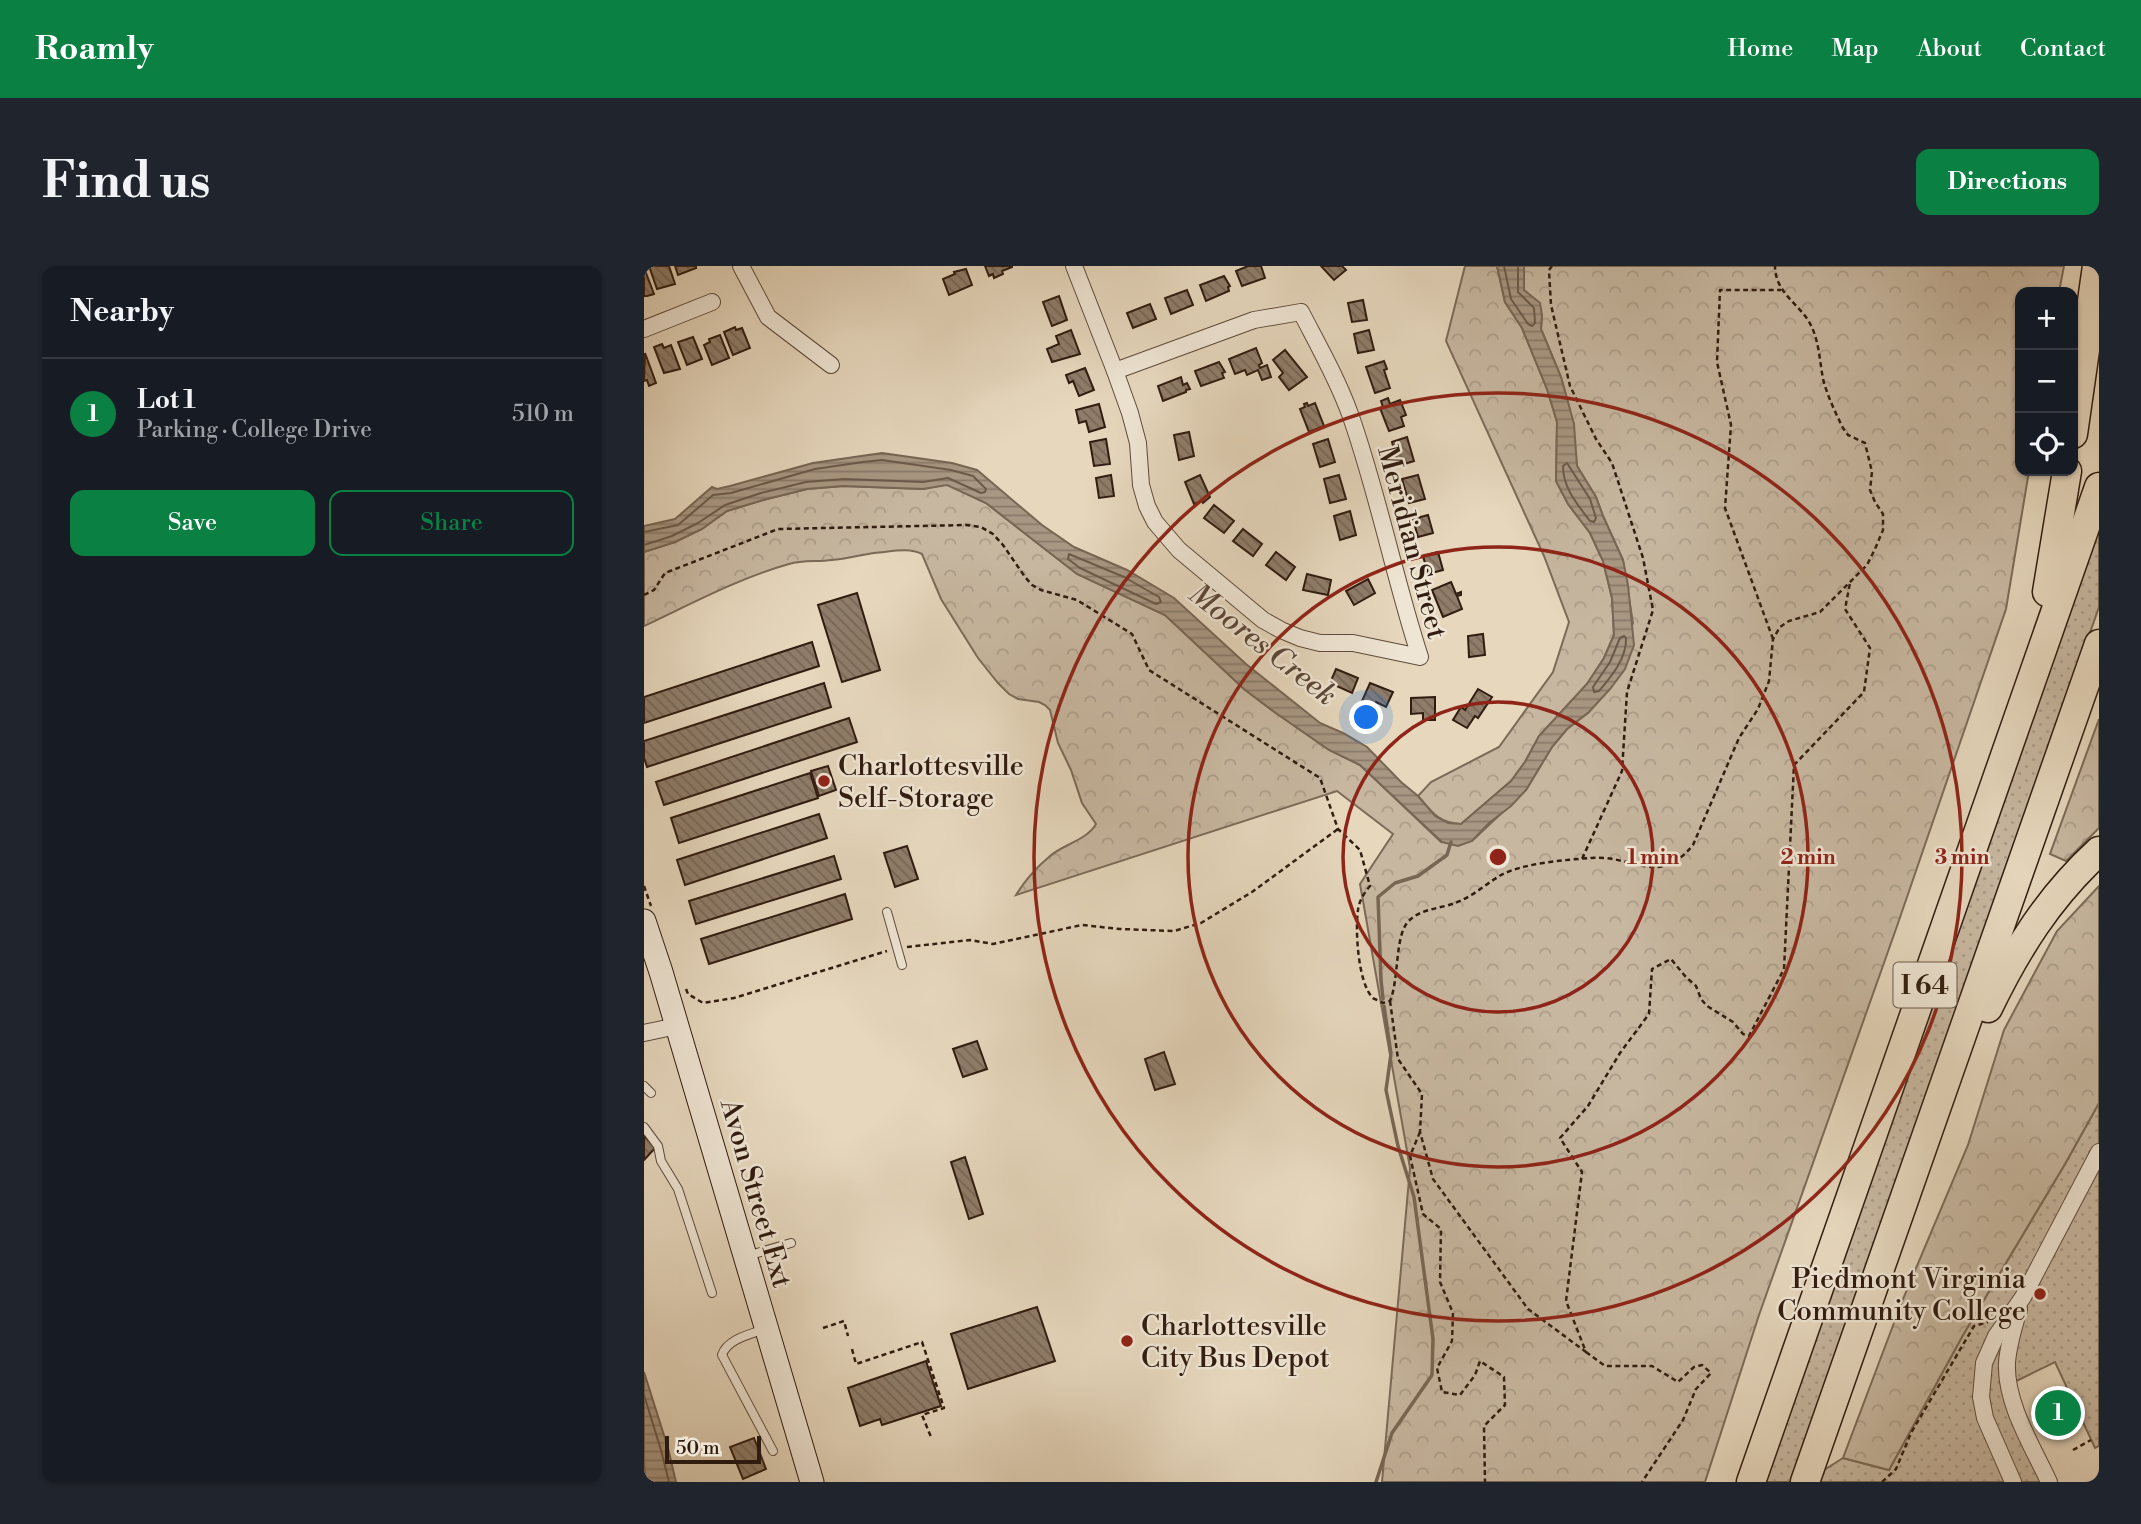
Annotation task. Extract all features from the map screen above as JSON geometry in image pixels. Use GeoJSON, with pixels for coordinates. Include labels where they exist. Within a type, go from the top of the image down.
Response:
{"type":"FeatureCollection","features":[{"type":"Feature","properties":{"kind":"highway"},"geometry":{"type":"LineString","coordinates":[[2076,413],[2097,266]]}},
{"type":"Feature","properties":{"kind":"highway"},"geometry":{"type":"LineString","coordinates":[[1997,779],[2023,674],[2045,605],[2066,476]]}},
{"type":"Feature","properties":{"kind":"highway","name":"I 64"},"geometry":{"type":"LineString","coordinates":[[1751,1482],[2099,487]]}},
{"type":"Feature","properties":{"kind":"highway","name":"I 64"},"geometry":{"type":"LineString","coordinates":[[1805,1482],[2099,644]]}},
{"type":"Feature","properties":{"kind":"highway"},"geometry":{"type":"LineString","coordinates":[[1946,1081],[2024,939],[2062,889],[2099,851]]}},
{"type":"Feature","properties":{"kind":"main road","name":"Avon Street Ext"},"geometry":{"type":"LineString","coordinates":[[648,915],[677,1026],[812,1482]]}},
{"type":"Feature","properties":{"kind":"street"},"geometry":{"type":"LineString","coordinates":[[741,266],[768,317],[831,365]]}},
{"type":"Feature","properties":{"kind":"street","name":"Meridian Street"},"geometry":{"type":"LineString","coordinates":[[1074,266],[1130,413],[1138,443],[1141,485],[1147,506],[1155,522],[1179,550],[1263,620],[1281,630],[1320,643],[1353,643],[1420,657],[1349,414],[1335,378],[1301,312],[1254,320],[1115,370]]}},
{"type":"Feature","properties":{"kind":"street"},"geometry":{"type":"LineString","coordinates":[[644,329],[712,302]]}},
{"type":"Feature","properties":{"kind":"street"},"geometry":{"type":"LineString","coordinates":[[644,1033],[677,1026]]}},
{"type":"Feature","properties":{"kind":"street"},"geometry":{"type":"LineString","coordinates":[[2013,1482],[1985,1418],[1981,1396],[1987,1354],[2023,1297],[2099,1152]]}},
{"type":"Feature","properties":{"kind":"street"},"geometry":{"type":"LineString","coordinates":[[2023,1297],[2007,1357],[2008,1384],[2013,1403],[2049,1482]]}},
{"type":"Feature","properties":{"kind":"lane"},"geometry":{"type":"LineString","coordinates":[[887,912],[902,964]]}},
{"type":"Feature","properties":{"kind":"lane"},"geometry":{"type":"LineString","coordinates":[[644,1127],[658,1146],[661,1161],[678,1189],[712,1293]]}},
{"type":"Feature","properties":{"kind":"lane"},"geometry":{"type":"LineString","coordinates":[[745,1256],[791,1243]]}},
{"type":"Feature","properties":{"kind":"lane"},"geometry":{"type":"LineString","coordinates":[[765,1329],[740,1338],[727,1347],[722,1355],[773,1451]]}},
{"type":"Feature","properties":{"kind":"path"},"geometry":{"type":"LineString","coordinates":[[1552,266],[1549,270],[1551,305],[1570,386],[1596,439],[1612,463],[1643,558],[1653,610],[1627,692],[1622,771],[1582,859]]}},
{"type":"Feature","properties":{"kind":"path"},"geometry":{"type":"LineString","coordinates":[[1642,1482],[1683,1420],[1696,1389],[1711,1373],[1702,1365],[1694,1367],[1678,1382],[1652,1366],[1605,1366],[1528,1309],[1433,1180],[1420,1132],[1422,1094],[1398,1059],[1390,1001],[1401,937],[1406,924],[1422,912],[1458,902],[1504,874],[1532,865],[1582,859],[1618,859],[1652,868],[1668,866],[1684,856],[1692,845],[1740,738],[1758,709],[1769,681],[1773,639],[1780,627],[1789,621],[1820,612],[1867,565],[1875,550],[1883,530],[1883,514],[1870,490],[1872,472],[1865,443],[1848,435],[1843,428],[1824,382],[1817,341],[1809,321],[1782,290],[1775,266]]}},
{"type":"Feature","properties":{"kind":"path"},"geometry":{"type":"LineString","coordinates":[[1773,639],[1725,509],[1731,425],[1717,362],[1720,290],[1782,290]]}},
{"type":"Feature","properties":{"kind":"path"},"geometry":{"type":"LineString","coordinates":[[644,595],[654,590],[665,573],[778,529],[966,524],[981,527],[993,534],[1003,545],[1032,585],[1077,600],[1132,634],[1149,670],[1320,778],[1338,829],[1360,850],[1370,886],[1358,909],[1358,949],[1366,987],[1373,999],[1383,1003],[1390,1001]]}},
{"type":"Feature","properties":{"kind":"path"},"geometry":{"type":"LineString","coordinates":[[1586,1352],[1566,1301],[1582,1172],[1560,1138],[1588,1107],[1620,1053],[1649,1014],[1652,969],[1671,959],[1696,985],[1707,1006],[1733,1022],[1743,1034],[1749,1035],[1784,969],[1794,765],[1864,692],[1870,648],[1845,609],[1850,582]]}},
{"type":"Feature","properties":{"kind":"path"},"geometry":{"type":"LineString","coordinates":[[683,985],[688,994],[703,1003],[734,998],[898,949],[970,940],[993,944],[1082,925],[1174,931],[1201,923],[1252,892],[1338,829]]}},
{"type":"Feature","properties":{"kind":"path"},"geometry":{"type":"LineString","coordinates":[[644,886],[648,915]]}},
{"type":"Feature","properties":{"kind":"path"},"geometry":{"type":"LineString","coordinates":[[1420,1132],[1410,1156],[1423,1214],[1441,1229],[1440,1282],[1453,1313],[1452,1342],[1437,1368],[1442,1392],[1460,1395],[1475,1375],[1480,1361],[1504,1377],[1505,1405],[1484,1426],[1485,1482]]}},
{"type":"Feature","properties":{"kind":"path"},"geometry":{"type":"LineString","coordinates":[[1882,1482],[1896,1469],[1911,1433],[1974,1326],[1996,1319],[2004,1324]]}},
{"type":"Feature","properties":{"kind":"path"},"geometry":{"type":"LineString","coordinates":[[823,1328],[844,1321],[848,1336]]}},
{"type":"Feature","properties":{"kind":"path"},"geometry":{"type":"LineString","coordinates":[[852,1349],[856,1364],[922,1342],[944,1408],[922,1415],[931,1437]]}},
{"type":"Feature","properties":{"kind":"path"},"geometry":{"type":"LineString","coordinates":[[2073,1450],[2091,1440]]}},
{"type":"Feature","properties":{"kind":"green space"},"geometry":{"type":"Polygon","coordinates":[[[1465,266],[1497,266],[1505,302],[1522,328],[1547,389],[1557,422],[1556,481],[1568,504],[1590,533],[1603,561],[1612,598],[1614,635],[1604,658],[1587,684],[1539,736],[1511,781],[1461,824],[1441,819],[1418,796],[1431,782],[1499,747],[1553,672],[1569,622],[1544,556],[1446,341],[1465,266]]]}},
{"type":"Feature","properties":{"kind":"green space"},"geometry":{"type":"Polygon","coordinates":[[[1524,266],[2064,266],[2060,287],[2015,287],[2015,476],[2028,476],[2006,609],[1759,1315],[1705,1482],[1382,1482],[1410,1168],[1360,884],[1393,834],[1337,791],[1016,895],[1045,860],[1087,834],[1096,824],[1082,803],[1058,743],[1050,710],[1039,702],[1018,699],[998,683],[978,658],[941,599],[922,554],[899,550],[789,564],[734,584],[644,626],[644,552],[675,542],[702,529],[727,511],[807,489],[843,486],[923,489],[947,484],[986,503],[1077,574],[1165,615],[1244,689],[1329,750],[1360,765],[1441,842],[1472,841],[1526,790],[1552,747],[1567,729],[1589,712],[1633,623],[1623,560],[1596,497],[1577,466],[1569,406],[1561,377],[1541,329],[1542,315],[1524,290],[1524,266]]]}},
{"type":"Feature","properties":{"kind":"green space"},"geometry":{"type":"Polygon","coordinates":[[[2099,507],[2099,607],[1791,1482],[1756,1482],[2099,507]]]}},
{"type":"Feature","properties":{"kind":"green space"},"geometry":{"type":"Polygon","coordinates":[[[2099,719],[2099,828],[2066,861],[2050,854],[2099,719]]]}},
{"type":"Feature","properties":{"kind":"green space"},"geometry":{"type":"Polygon","coordinates":[[[2099,886],[2099,1103],[1963,1335],[1889,1470],[1843,1458],[1903,1299],[1968,1145],[2004,1030],[2057,931],[2099,886]]]}},
{"type":"Feature","properties":{"kind":"green space","name":"Piedmont Virginia Community College"},"geometry":{"type":"Polygon","coordinates":[[[2099,1103],[2099,1446],[2095,1448],[2055,1362],[2008,1385],[2049,1482],[1805,1482],[1843,1458],[1889,1470],[1963,1335],[2099,1103]]]}},
{"type":"Feature","properties":{"kind":"water"},"geometry":{"type":"Polygon","coordinates":[[[1497,266],[1524,266],[1524,290],[1540,303],[1541,329],[1561,377],[1574,424],[1577,466],[1596,497],[1623,560],[1634,645],[1625,669],[1589,712],[1567,729],[1552,747],[1526,790],[1472,841],[1458,846],[1442,842],[1360,765],[1329,750],[1244,689],[1165,615],[1077,574],[986,503],[947,485],[923,489],[843,486],[807,489],[727,511],[702,529],[675,542],[644,552],[644,526],[675,519],[712,487],[717,489],[730,486],[813,463],[882,453],[952,463],[977,470],[1042,525],[1074,547],[1127,570],[1174,598],[1246,664],[1320,723],[1367,747],[1435,816],[1448,823],[1461,824],[1511,781],[1539,736],[1587,684],[1604,658],[1614,635],[1612,598],[1603,561],[1590,533],[1568,504],[1556,481],[1557,422],[1547,389],[1522,328],[1505,302],[1497,266]]]}},
{"type":"Feature","properties":{"kind":"water"},"geometry":{"type":"Polygon","coordinates":[[[644,1372],[668,1448],[676,1482],[646,1482],[644,1372]]]}},
{"type":"Feature","properties":{"kind":"building"},"geometry":{"type":"Polygon","coordinates":[[[649,266],[669,266],[675,284],[657,289],[649,266]]]}},
{"type":"Feature","properties":{"kind":"building"},"geometry":{"type":"Polygon","coordinates":[[[675,266],[696,266],[696,268],[678,275],[675,266]]]}},
{"type":"Feature","properties":{"kind":"building"},"geometry":{"type":"Polygon","coordinates":[[[985,266],[1012,267],[994,278],[993,274],[989,276],[985,266]]]}},
{"type":"Feature","properties":{"kind":"building"},"geometry":{"type":"Polygon","coordinates":[[[1248,266],[1261,266],[1265,278],[1242,286],[1236,271],[1248,266]]]}},
{"type":"Feature","properties":{"kind":"building"},"geometry":{"type":"Polygon","coordinates":[[[1321,266],[1342,266],[1346,270],[1334,280],[1321,266]]]}},
{"type":"Feature","properties":{"kind":"building"},"geometry":{"type":"Polygon","coordinates":[[[966,269],[972,285],[949,295],[943,279],[966,269]]]}},
{"type":"Feature","properties":{"kind":"building"},"geometry":{"type":"Polygon","coordinates":[[[646,273],[654,294],[644,296],[646,273]]]}},
{"type":"Feature","properties":{"kind":"building"},"geometry":{"type":"Polygon","coordinates":[[[1224,276],[1230,286],[1229,291],[1206,301],[1200,285],[1224,276]]]}},
{"type":"Feature","properties":{"kind":"building"},"geometry":{"type":"Polygon","coordinates":[[[1187,290],[1193,305],[1171,314],[1165,298],[1187,290]]]}},
{"type":"Feature","properties":{"kind":"building"},"geometry":{"type":"Polygon","coordinates":[[[1059,296],[1067,320],[1052,326],[1043,302],[1059,296]]]}},
{"type":"Feature","properties":{"kind":"building"},"geometry":{"type":"Polygon","coordinates":[[[1363,300],[1367,320],[1352,322],[1348,303],[1363,300]]]}},
{"type":"Feature","properties":{"kind":"building"},"geometry":{"type":"Polygon","coordinates":[[[1150,304],[1156,319],[1133,328],[1127,313],[1150,304]]]}},
{"type":"Feature","properties":{"kind":"building"},"geometry":{"type":"Polygon","coordinates":[[[735,327],[736,330],[742,328],[750,348],[733,355],[724,332],[735,327]]]}},
{"type":"Feature","properties":{"kind":"building"},"geometry":{"type":"Polygon","coordinates":[[[1071,330],[1080,354],[1052,362],[1047,349],[1059,344],[1056,336],[1071,330]]]}},
{"type":"Feature","properties":{"kind":"building"},"geometry":{"type":"Polygon","coordinates":[[[1369,330],[1374,350],[1358,353],[1354,334],[1369,330]]]}},
{"type":"Feature","properties":{"kind":"building"},"geometry":{"type":"Polygon","coordinates":[[[720,335],[729,358],[712,365],[704,345],[710,342],[709,339],[720,335]]]}},
{"type":"Feature","properties":{"kind":"building"},"geometry":{"type":"Polygon","coordinates":[[[693,337],[702,359],[687,365],[678,342],[693,337]]]}},
{"type":"Feature","properties":{"kind":"building"},"geometry":{"type":"Polygon","coordinates":[[[662,344],[664,348],[671,345],[680,369],[664,373],[654,347],[662,344]]]}},
{"type":"Feature","properties":{"kind":"building"},"geometry":{"type":"Polygon","coordinates":[[[1256,348],[1262,363],[1260,368],[1267,365],[1271,377],[1262,380],[1258,370],[1247,375],[1245,370],[1235,374],[1229,359],[1256,348]]]}},
{"type":"Feature","properties":{"kind":"building"},"geometry":{"type":"Polygon","coordinates":[[[1285,350],[1307,377],[1289,390],[1279,377],[1283,373],[1273,360],[1285,350]]]}},
{"type":"Feature","properties":{"kind":"building"},"geometry":{"type":"Polygon","coordinates":[[[645,353],[656,383],[649,386],[647,380],[644,381],[645,353]]]}},
{"type":"Feature","properties":{"kind":"building"},"geometry":{"type":"Polygon","coordinates":[[[1384,361],[1390,388],[1375,393],[1366,367],[1384,361]]]}},
{"type":"Feature","properties":{"kind":"building"},"geometry":{"type":"Polygon","coordinates":[[[1219,362],[1225,372],[1222,373],[1224,378],[1201,386],[1195,371],[1219,362]]]}},
{"type":"Feature","properties":{"kind":"building"},"geometry":{"type":"Polygon","coordinates":[[[1085,368],[1094,390],[1079,396],[1073,381],[1069,383],[1066,375],[1085,368]]]}},
{"type":"Feature","properties":{"kind":"building"},"geometry":{"type":"Polygon","coordinates":[[[1181,377],[1183,385],[1187,383],[1190,389],[1163,401],[1158,386],[1181,377]]]}},
{"type":"Feature","properties":{"kind":"building"},"geometry":{"type":"Polygon","coordinates":[[[1388,398],[1390,404],[1400,400],[1406,415],[1401,417],[1404,426],[1389,431],[1380,408],[1383,407],[1381,401],[1388,398]]]}},
{"type":"Feature","properties":{"kind":"building"},"geometry":{"type":"Polygon","coordinates":[[[1307,403],[1308,406],[1315,403],[1324,426],[1309,432],[1300,409],[1307,403]]]}},
{"type":"Feature","properties":{"kind":"building"},"geometry":{"type":"Polygon","coordinates":[[[1099,404],[1105,427],[1089,432],[1086,421],[1079,423],[1076,410],[1099,404]]]}},
{"type":"Feature","properties":{"kind":"building"},"geometry":{"type":"Polygon","coordinates":[[[1189,432],[1194,456],[1179,460],[1174,435],[1189,432]]]}},
{"type":"Feature","properties":{"kind":"building"},"geometry":{"type":"Polygon","coordinates":[[[1407,437],[1414,461],[1398,466],[1392,442],[1407,437]]]}},
{"type":"Feature","properties":{"kind":"building"},"geometry":{"type":"Polygon","coordinates":[[[1106,439],[1110,464],[1094,466],[1090,442],[1106,439]]]}},
{"type":"Feature","properties":{"kind":"building"},"geometry":{"type":"Polygon","coordinates":[[[1328,439],[1335,462],[1320,467],[1313,444],[1328,439]]]}},
{"type":"Feature","properties":{"kind":"building"},"geometry":{"type":"Polygon","coordinates":[[[1111,475],[1114,496],[1099,498],[1096,478],[1111,475]]]}},
{"type":"Feature","properties":{"kind":"building"},"geometry":{"type":"Polygon","coordinates":[[[1200,475],[1210,497],[1203,503],[1194,504],[1185,482],[1200,475]]]}},
{"type":"Feature","properties":{"kind":"building"},"geometry":{"type":"Polygon","coordinates":[[[1339,475],[1346,499],[1330,503],[1324,479],[1339,475]]]}},
{"type":"Feature","properties":{"kind":"building"},"geometry":{"type":"Polygon","coordinates":[[[1418,475],[1425,499],[1409,503],[1402,479],[1418,475]]]}},
{"type":"Feature","properties":{"kind":"building"},"geometry":{"type":"Polygon","coordinates":[[[1214,505],[1234,521],[1224,533],[1204,518],[1214,505]]]}},
{"type":"Feature","properties":{"kind":"building"},"geometry":{"type":"Polygon","coordinates":[[[1350,511],[1356,535],[1340,540],[1334,516],[1350,511]]]}},
{"type":"Feature","properties":{"kind":"building"},"geometry":{"type":"Polygon","coordinates":[[[1428,515],[1433,533],[1418,537],[1413,519],[1428,515]]]}},
{"type":"Feature","properties":{"kind":"building"},"geometry":{"type":"Polygon","coordinates":[[[1243,529],[1262,544],[1253,556],[1233,541],[1243,529]]]}},
{"type":"Feature","properties":{"kind":"building"},"geometry":{"type":"Polygon","coordinates":[[[1276,552],[1295,567],[1286,580],[1266,565],[1276,552]]]}},
{"type":"Feature","properties":{"kind":"building"},"geometry":{"type":"Polygon","coordinates":[[[1438,552],[1443,570],[1428,574],[1423,556],[1438,552]]]}},
{"type":"Feature","properties":{"kind":"building"},"geometry":{"type":"Polygon","coordinates":[[[1307,574],[1331,580],[1328,595],[1303,590],[1307,574]]]}},
{"type":"Feature","properties":{"kind":"building"},"geometry":{"type":"Polygon","coordinates":[[[1368,579],[1375,593],[1354,605],[1346,591],[1368,579]]]}},
{"type":"Feature","properties":{"kind":"building"},"geometry":{"type":"Polygon","coordinates":[[[1451,582],[1456,594],[1461,592],[1461,595],[1457,596],[1462,609],[1443,617],[1432,590],[1451,582]]]}},
{"type":"Feature","properties":{"kind":"building"},"geometry":{"type":"Polygon","coordinates":[[[857,593],[880,670],[842,682],[818,605],[857,593]]]}},
{"type":"Feature","properties":{"kind":"building"},"geometry":{"type":"Polygon","coordinates":[[[1483,634],[1485,655],[1469,657],[1468,636],[1483,634]]]}},
{"type":"Feature","properties":{"kind":"building"},"geometry":{"type":"Polygon","coordinates":[[[812,642],[819,666],[644,723],[644,697],[812,642]]]}},
{"type":"Feature","properties":{"kind":"building"},"geometry":{"type":"Polygon","coordinates":[[[1336,669],[1358,678],[1352,693],[1330,683],[1336,669]]]}},
{"type":"Feature","properties":{"kind":"building"},"geometry":{"type":"Polygon","coordinates":[[[824,683],[831,707],[647,767],[644,741],[824,683]]]}},
{"type":"Feature","properties":{"kind":"building"},"geometry":{"type":"Polygon","coordinates":[[[1370,683],[1393,692],[1386,707],[1376,702],[1374,707],[1362,701],[1370,683]]]}},
{"type":"Feature","properties":{"kind":"building"},"geometry":{"type":"Polygon","coordinates":[[[1478,689],[1492,697],[1478,718],[1475,716],[1467,728],[1453,720],[1461,707],[1465,710],[1478,689]]]}},
{"type":"Feature","properties":{"kind":"building"},"geometry":{"type":"Polygon","coordinates":[[[1435,697],[1435,720],[1423,720],[1423,713],[1411,714],[1411,698],[1435,697]]]}},
{"type":"Feature","properties":{"kind":"building"},"geometry":{"type":"Polygon","coordinates":[[[849,718],[857,742],[664,805],[656,782],[849,718]]]}},
{"type":"Feature","properties":{"kind":"building","name":"Charlottesville Self-Storage"},"geometry":{"type":"Polygon","coordinates":[[[828,766],[836,790],[819,796],[811,771],[828,766]]]}},
{"type":"Feature","properties":{"kind":"building"},"geometry":{"type":"Polygon","coordinates":[[[810,773],[818,798],[679,843],[671,818],[810,773]]]}},
{"type":"Feature","properties":{"kind":"building"},"geometry":{"type":"Polygon","coordinates":[[[819,814],[827,838],[685,885],[677,860],[819,814]]]}},
{"type":"Feature","properties":{"kind":"building"},"geometry":{"type":"Polygon","coordinates":[[[907,846],[918,879],[895,887],[884,853],[907,846]]]}},
{"type":"Feature","properties":{"kind":"building"},"geometry":{"type":"Polygon","coordinates":[[[834,856],[841,879],[696,924],[689,901],[834,856]]]}},
{"type":"Feature","properties":{"kind":"building"},"geometry":{"type":"Polygon","coordinates":[[[845,894],[852,919],[709,964],[701,939],[845,894]]]}},
{"type":"Feature","properties":{"kind":"building"},"geometry":{"type":"Polygon","coordinates":[[[977,1041],[987,1069],[963,1077],[953,1049],[977,1041]]]}},
{"type":"Feature","properties":{"kind":"building"},"geometry":{"type":"Polygon","coordinates":[[[1164,1052],[1175,1084],[1155,1090],[1145,1059],[1164,1052]]]}},
{"type":"Feature","properties":{"kind":"building"},"geometry":{"type":"Polygon","coordinates":[[[644,1136],[656,1147],[644,1160],[644,1136]]]}},
{"type":"Feature","properties":{"kind":"building"},"geometry":{"type":"Polygon","coordinates":[[[965,1157],[983,1214],[969,1219],[951,1162],[965,1157]]]}},
{"type":"Feature","properties":{"kind":"building"},"geometry":{"type":"Polygon","coordinates":[[[1037,1307],[1055,1361],[968,1389],[951,1334],[1037,1307]]]}},
{"type":"Feature","properties":{"kind":"building"},"geometry":{"type":"Polygon","coordinates":[[[926,1361],[941,1406],[882,1425],[880,1419],[860,1426],[848,1388],[926,1361]]]}},
{"type":"Feature","properties":{"kind":"building"},"geometry":{"type":"Polygon","coordinates":[[[754,1438],[766,1469],[743,1479],[730,1447],[754,1438]]]}},
{"type":"Feature","properties":{"kind":"waterway"},"geometry":{"type":"LineString","coordinates":[[1383,999],[1378,897],[1395,883],[1418,876],[1447,855],[1451,842]]}},
{"type":"Feature","properties":{"kind":"waterway"},"geometry":{"type":"LineString","coordinates":[[1376,1482],[1392,1433],[1432,1375],[1433,1339],[1414,1197],[1398,1146],[1386,1090],[1391,1054],[1384,1006]]}},
{"type":"Feature","properties":{"kind":"place","name":"Charlottesville Self-Storage"},"geometry":{"type":"Point","coordinates":[824,781]}},
{"type":"Feature","properties":{"kind":"place","name":"Piedmont Virginia Community College"},"geometry":{"type":"Point","coordinates":[2040,1294]}},
{"type":"Feature","properties":{"kind":"place","name":"Charlottesville City Bus Depot"},"geometry":{"type":"Point","coordinates":[1127,1341]}},
{"type":"Feature","properties":{"kind":"place","name":"Lot 1"},"geometry":{"type":"Point","coordinates":[2058,1413]}},
{"type":"Feature","properties":{"kind":"water label","name":"Moores Creek"},"geometry":{"type":"Point","coordinates":[1263,644]}}]}
